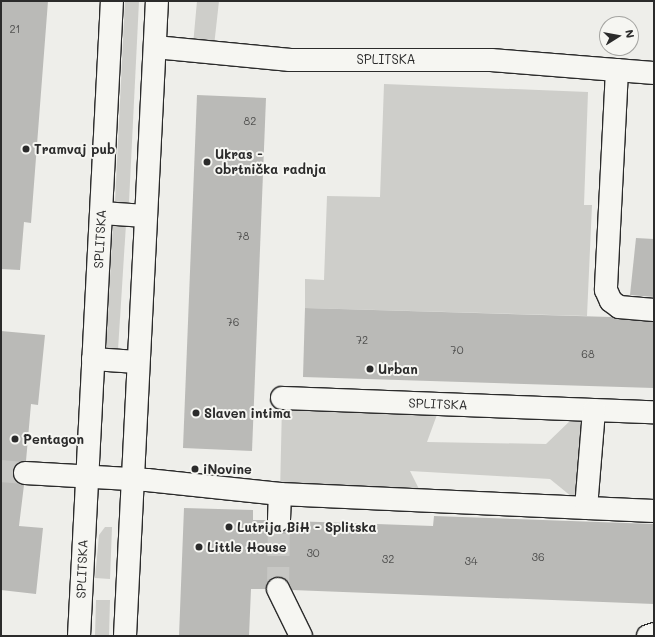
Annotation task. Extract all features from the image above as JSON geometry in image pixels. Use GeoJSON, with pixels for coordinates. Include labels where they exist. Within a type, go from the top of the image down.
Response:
{"type":"FeatureCollection","features":[{"type":"Feature","properties":{"kind":"street","name":"SPLITSKA"},"geometry":{"type":"LineString","coordinates":[[79,636],[86,478],[102,213],[112,1]]}},
{"type":"Feature","properties":{"kind":"street"},"geometry":{"type":"LineString","coordinates":[[125,636],[137,362],[157,1]]}},
{"type":"Feature","properties":{"kind":"street","name":"SPLITSKA"},"geometry":{"type":"LineString","coordinates":[[155,47],[290,60],[491,60],[654,73]]}},
{"type":"Feature","properties":{"kind":"street"},"geometry":{"type":"LineString","coordinates":[[617,70],[606,290],[611,301],[619,307],[654,310]]}},
{"type":"Feature","properties":{"kind":"street"},"geometry":{"type":"LineString","coordinates":[[102,213],[145,216]]}},
{"type":"Feature","properties":{"kind":"street"},"geometry":{"type":"LineString","coordinates":[[93,360],[137,362]]}},
{"type":"Feature","properties":{"kind":"street","name":"SPLITSKA"},"geometry":{"type":"LineString","coordinates":[[282,398],[654,412]]}},
{"type":"Feature","properties":{"kind":"street"},"geometry":{"type":"LineString","coordinates":[[586,508],[594,410]]}},
{"type":"Feature","properties":{"kind":"street"},"geometry":{"type":"LineString","coordinates":[[25,473],[132,480],[280,494],[654,511]]}},
{"type":"Feature","properties":{"kind":"street"},"geometry":{"type":"LineString","coordinates":[[279,520],[280,494]]}},
{"type":"Feature","properties":{"kind":"street"},"geometry":{"type":"LineString","coordinates":[[278,589],[301,636]]}},
{"type":"Feature","properties":{"kind":"street"},"geometry":{"type":"LineString","coordinates":[[648,636],[654,634]]}},
{"type":"Feature","properties":{"kind":"shaded area"},"geometry":{"type":"Polygon","coordinates":[[[125,1],[139,1],[129,202],[115,202],[125,1]]]}},
{"type":"Feature","properties":{"kind":"shaded area"},"geometry":{"type":"Polygon","coordinates":[[[197,1],[219,1],[214,46],[193,45],[197,1]]]}},
{"type":"Feature","properties":{"kind":"shaded area"},"geometry":{"type":"Polygon","coordinates":[[[384,84],[588,92],[584,205],[592,205],[587,316],[305,308],[305,279],[324,280],[327,196],[380,197],[384,84]]]}},
{"type":"Feature","properties":{"kind":"shaded area"},"geometry":{"type":"Polygon","coordinates":[[[113,223],[126,224],[118,350],[106,350],[113,223]]]}},
{"type":"Feature","properties":{"kind":"shaded area"},"geometry":{"type":"Polygon","coordinates":[[[282,404],[438,412],[427,442],[546,444],[573,418],[584,421],[577,501],[550,479],[410,471],[423,497],[280,494],[282,404]]]}},
{"type":"Feature","properties":{"kind":"shaded area"},"geometry":{"type":"Polygon","coordinates":[[[105,527],[112,527],[110,579],[95,578],[99,535],[105,527]]]}},
{"type":"Feature","properties":{"kind":"shaded area"},"geometry":{"type":"Polygon","coordinates":[[[96,600],[110,600],[109,636],[95,636],[96,600]]]}},
{"type":"Feature","properties":{"kind":"building"},"geometry":{"type":"Polygon","coordinates":[[[1,1],[48,1],[31,223],[24,222],[20,270],[1,269],[1,1]]]}},
{"type":"Feature","properties":{"kind":"building"},"geometry":{"type":"Polygon","coordinates":[[[197,95],[266,98],[252,451],[183,448],[197,95]]]}},
{"type":"Feature","properties":{"kind":"building"},"geometry":{"type":"Polygon","coordinates":[[[636,238],[654,239],[654,297],[630,295],[636,238]]]}},
{"type":"Feature","properties":{"kind":"building"},"geometry":{"type":"Polygon","coordinates":[[[305,308],[611,317],[654,322],[654,388],[303,377],[305,308]]]}},
{"type":"Feature","properties":{"kind":"building","name":"Pentagon"},"geometry":{"type":"Polygon","coordinates":[[[1,331],[45,335],[38,405],[31,404],[26,461],[15,466],[13,473],[14,479],[24,485],[19,526],[43,528],[36,594],[1,590],[1,331]]]}},
{"type":"Feature","properties":{"kind":"building"},"geometry":{"type":"Polygon","coordinates":[[[184,508],[253,510],[253,520],[267,520],[272,530],[279,532],[289,527],[291,521],[433,526],[434,516],[654,524],[654,604],[292,590],[285,579],[278,577],[268,582],[266,589],[251,589],[249,636],[179,636],[184,508]]]}},
{"type":"Feature","properties":{"kind":"tunnel"},"geometry":{"type":"LineString","coordinates":[[1,471],[25,473]]}},
{"type":"Feature","properties":{"kind":"tunnel"},"geometry":{"type":"LineString","coordinates":[[278,589],[279,520]]}},
{"type":"Feature","properties":{"kind":"place","name":"Tramvaj pub"},"geometry":{"type":"Point","coordinates":[26,149]}},
{"type":"Feature","properties":{"kind":"place","name":"Ukras - obrtnička radnja"},"geometry":{"type":"Point","coordinates":[207,162]}},
{"type":"Feature","properties":{"kind":"place","name":"Urban"},"geometry":{"type":"Point","coordinates":[370,369]}},
{"type":"Feature","properties":{"kind":"place","name":"Slaven intima"},"geometry":{"type":"Point","coordinates":[196,413]}},
{"type":"Feature","properties":{"kind":"place","name":"Pentagon"},"geometry":{"type":"Point","coordinates":[15,439]}},
{"type":"Feature","properties":{"kind":"place","name":"iNovine"},"geometry":{"type":"Point","coordinates":[195,469]}},
{"type":"Feature","properties":{"kind":"place","name":"Lutrija BiH - Splitska"},"geometry":{"type":"Point","coordinates":[229,527]}},
{"type":"Feature","properties":{"kind":"place","name":"Little House"},"geometry":{"type":"Point","coordinates":[199,547]}}]}
